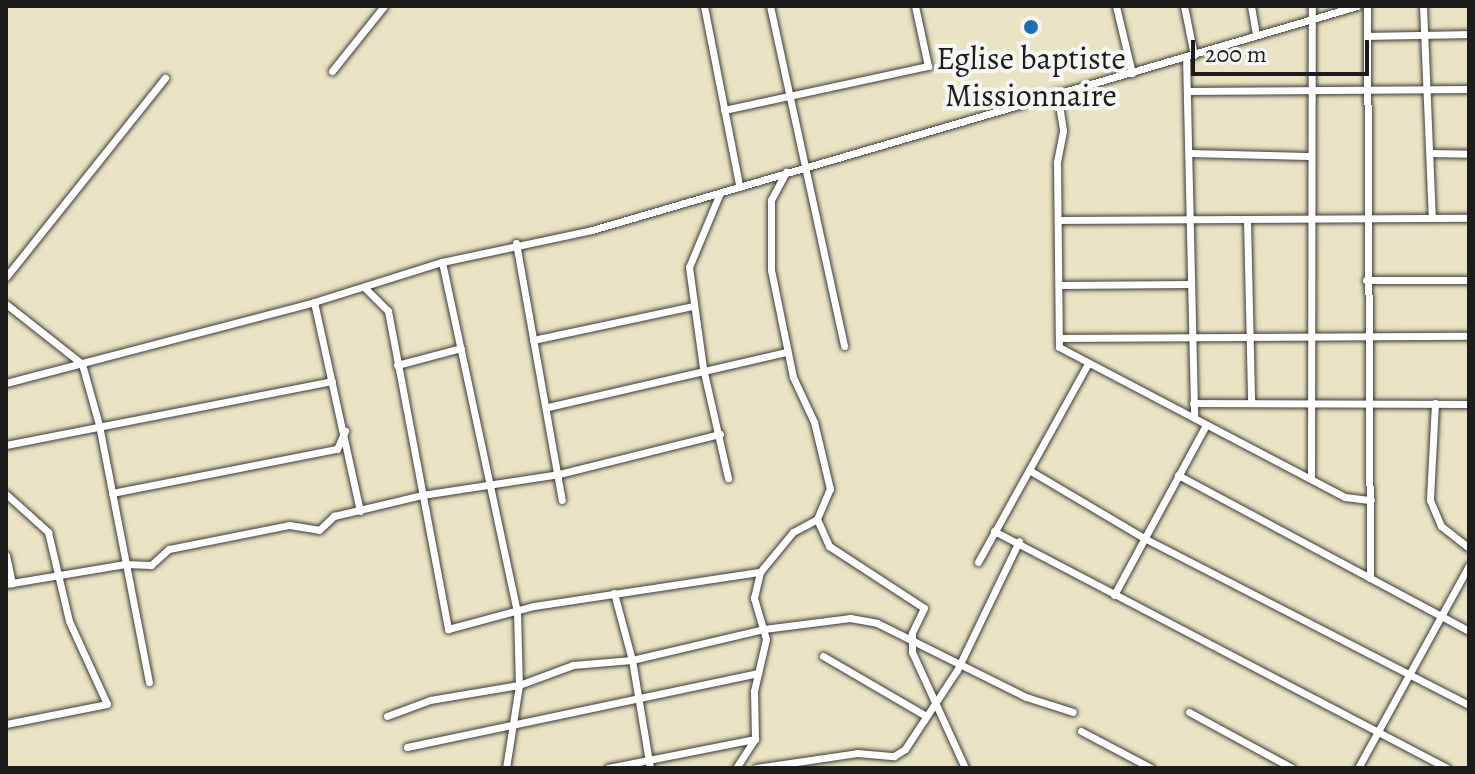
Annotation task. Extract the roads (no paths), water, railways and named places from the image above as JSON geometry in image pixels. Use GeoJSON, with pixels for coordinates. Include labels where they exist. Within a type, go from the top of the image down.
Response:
{"type":"FeatureCollection","features":[{"type":"Feature","properties":{"kind":"street"},"geometry":{"type":"LineString","coordinates":[[332,71],[384,6]]}},
{"type":"Feature","properties":{"kind":"street"},"geometry":{"type":"LineString","coordinates":[[704,6],[739,185]]}},
{"type":"Feature","properties":{"kind":"street"},"geometry":{"type":"LineString","coordinates":[[770,6],[844,346]]}},
{"type":"Feature","properties":{"kind":"street"},"geometry":{"type":"LineString","coordinates":[[724,110],[928,66],[915,6]]}},
{"type":"Feature","properties":{"kind":"street"},"geometry":{"type":"LineString","coordinates":[[1116,6],[1132,73]]}},
{"type":"Feature","properties":{"kind":"street"},"geometry":{"type":"LineString","coordinates":[[1184,6],[1190,55],[1189,219],[1194,416]]}},
{"type":"Feature","properties":{"kind":"street"},"geometry":{"type":"LineString","coordinates":[[1251,6],[1256,35]]}},
{"type":"Feature","properties":{"kind":"street"},"geometry":{"type":"LineString","coordinates":[[1311,478],[1308,156],[1312,6]]}},
{"type":"Feature","properties":{"kind":"street"},"geometry":{"type":"LineString","coordinates":[[8,381],[314,302],[442,262],[516,243],[592,230],[1357,6]]}},
{"type":"Feature","properties":{"kind":"street"},"geometry":{"type":"LineString","coordinates":[[1367,6],[1366,401],[1371,500],[1370,578]]}},
{"type":"Feature","properties":{"kind":"street"},"geometry":{"type":"LineString","coordinates":[[1423,6],[1432,218]]}},
{"type":"Feature","properties":{"kind":"street"},"geometry":{"type":"LineString","coordinates":[[1367,36],[1469,34]]}},
{"type":"Feature","properties":{"kind":"street"},"geometry":{"type":"LineString","coordinates":[[6,277],[165,78]]}},
{"type":"Feature","properties":{"kind":"street"},"geometry":{"type":"LineString","coordinates":[[1189,91],[1469,89]]}},
{"type":"Feature","properties":{"kind":"street"},"geometry":{"type":"LineString","coordinates":[[1057,92],[1063,131],[1057,162],[1059,347],[1087,365],[1194,416],[1345,497],[1371,500]]}},
{"type":"Feature","properties":{"kind":"street"},"geometry":{"type":"LineString","coordinates":[[1189,153],[1308,156]]}},
{"type":"Feature","properties":{"kind":"street"},"geometry":{"type":"LineString","coordinates":[[1430,153],[1469,154]]}},
{"type":"Feature","properties":{"kind":"street"},"geometry":{"type":"LineString","coordinates":[[736,768],[755,739],[764,629],[754,598],[760,572],[793,532],[817,519],[830,489],[814,422],[793,377],[768,234],[771,200],[786,172]]}},
{"type":"Feature","properties":{"kind":"street"},"geometry":{"type":"LineString","coordinates":[[720,193],[689,267],[703,368],[728,478]]}},
{"type":"Feature","properties":{"kind":"street"},"geometry":{"type":"LineString","coordinates":[[1060,220],[1469,218]]}},
{"type":"Feature","properties":{"kind":"street"},"geometry":{"type":"LineString","coordinates":[[1247,220],[1251,403]]}},
{"type":"Feature","properties":{"kind":"street"},"geometry":{"type":"LineString","coordinates":[[516,243],[548,407],[562,500]]}},
{"type":"Feature","properties":{"kind":"street"},"geometry":{"type":"LineString","coordinates":[[442,262],[517,611],[519,685],[506,768]]}},
{"type":"Feature","properties":{"kind":"street"},"geometry":{"type":"LineString","coordinates":[[1366,280],[1469,280]]}},
{"type":"Feature","properties":{"kind":"street"},"geometry":{"type":"LineString","coordinates":[[1059,285],[1190,284]]}},
{"type":"Feature","properties":{"kind":"street"},"geometry":{"type":"LineString","coordinates":[[364,287],[388,311],[448,629],[517,611],[614,593],[760,572]]}},
{"type":"Feature","properties":{"kind":"street"},"geometry":{"type":"LineString","coordinates":[[314,302],[345,431],[360,511]]}},
{"type":"Feature","properties":{"kind":"street"},"geometry":{"type":"LineString","coordinates":[[6,304],[82,364],[99,425],[149,682]]}},
{"type":"Feature","properties":{"kind":"street"},"geometry":{"type":"LineString","coordinates":[[533,340],[693,306]]}},
{"type":"Feature","properties":{"kind":"street"},"geometry":{"type":"LineString","coordinates":[[1059,338],[1469,336]]}},
{"type":"Feature","properties":{"kind":"street"},"geometry":{"type":"LineString","coordinates":[[397,365],[461,348]]}},
{"type":"Feature","properties":{"kind":"street"},"geometry":{"type":"LineString","coordinates":[[548,407],[703,368],[787,352]]}},
{"type":"Feature","properties":{"kind":"street"},"geometry":{"type":"LineString","coordinates":[[978,562],[1087,365]]}},
{"type":"Feature","properties":{"kind":"street"},"geometry":{"type":"LineString","coordinates":[[6,445],[332,381]]}},
{"type":"Feature","properties":{"kind":"street"},"geometry":{"type":"LineString","coordinates":[[1193,403],[1366,401],[1469,404]]}},
{"type":"Feature","properties":{"kind":"street"},"geometry":{"type":"LineString","coordinates":[[1435,403],[1430,500],[1441,526],[1469,548]]}},
{"type":"Feature","properties":{"kind":"street"},"geometry":{"type":"LineString","coordinates":[[1114,595],[1206,425]]}},
{"type":"Feature","properties":{"kind":"street"},"geometry":{"type":"LineString","coordinates":[[112,493],[337,449],[345,431]]}},
{"type":"Feature","properties":{"kind":"street"},"geometry":{"type":"LineString","coordinates":[[6,555],[9,583],[125,564],[151,565],[169,549],[289,525],[319,530],[334,516],[489,482],[559,474],[720,434]]}},
{"type":"Feature","properties":{"kind":"street"},"geometry":{"type":"LineString","coordinates":[[1029,470],[1144,538],[1407,676],[1469,705]]}},
{"type":"Feature","properties":{"kind":"street"},"geometry":{"type":"LineString","coordinates":[[1178,475],[1469,631]]}},
{"type":"Feature","properties":{"kind":"street"},"geometry":{"type":"LineString","coordinates":[[6,494],[48,532],[61,575],[69,621],[107,704],[6,724]]}},
{"type":"Feature","properties":{"kind":"street"},"geometry":{"type":"LineString","coordinates":[[817,519],[829,546],[924,608],[910,641],[965,768]]}},
{"type":"Feature","properties":{"kind":"street"},"geometry":{"type":"LineString","coordinates":[[994,531],[1019,541],[1114,595],[1200,635],[1447,768]]}},
{"type":"Feature","properties":{"kind":"street"},"geometry":{"type":"LineString","coordinates":[[756,768],[857,753],[894,756],[905,749],[959,665],[1019,541]]}},
{"type":"Feature","properties":{"kind":"street"},"geometry":{"type":"LineString","coordinates":[[1358,768],[1469,565]]}},
{"type":"Feature","properties":{"kind":"street"},"geometry":{"type":"LineString","coordinates":[[614,593],[632,660],[650,768]]}},
{"type":"Feature","properties":{"kind":"street"},"geometry":{"type":"LineString","coordinates":[[387,716],[430,700],[519,685],[573,665],[632,660],[764,629],[850,618],[877,623],[959,665],[1073,712]]}},
{"type":"Feature","properties":{"kind":"street"},"geometry":{"type":"LineString","coordinates":[[823,656],[926,716]]}},
{"type":"Feature","properties":{"kind":"street"},"geometry":{"type":"LineString","coordinates":[[407,747],[426,747],[514,723],[758,673]]}},
{"type":"Feature","properties":{"kind":"street"},"geometry":{"type":"LineString","coordinates":[[1189,712],[1292,768]]}},
{"type":"Feature","properties":{"kind":"street"},"geometry":{"type":"LineString","coordinates":[[1081,731],[1151,768]]}},
{"type":"Feature","properties":{"kind":"street"},"geometry":{"type":"LineString","coordinates":[[608,768],[647,757],[755,739]]}},
{"type":"Feature","properties":{"kind":"place","name":"Eglise baptiste Missionnaire"},"geometry":{"type":"Point","coordinates":[1031,27]}}]}
